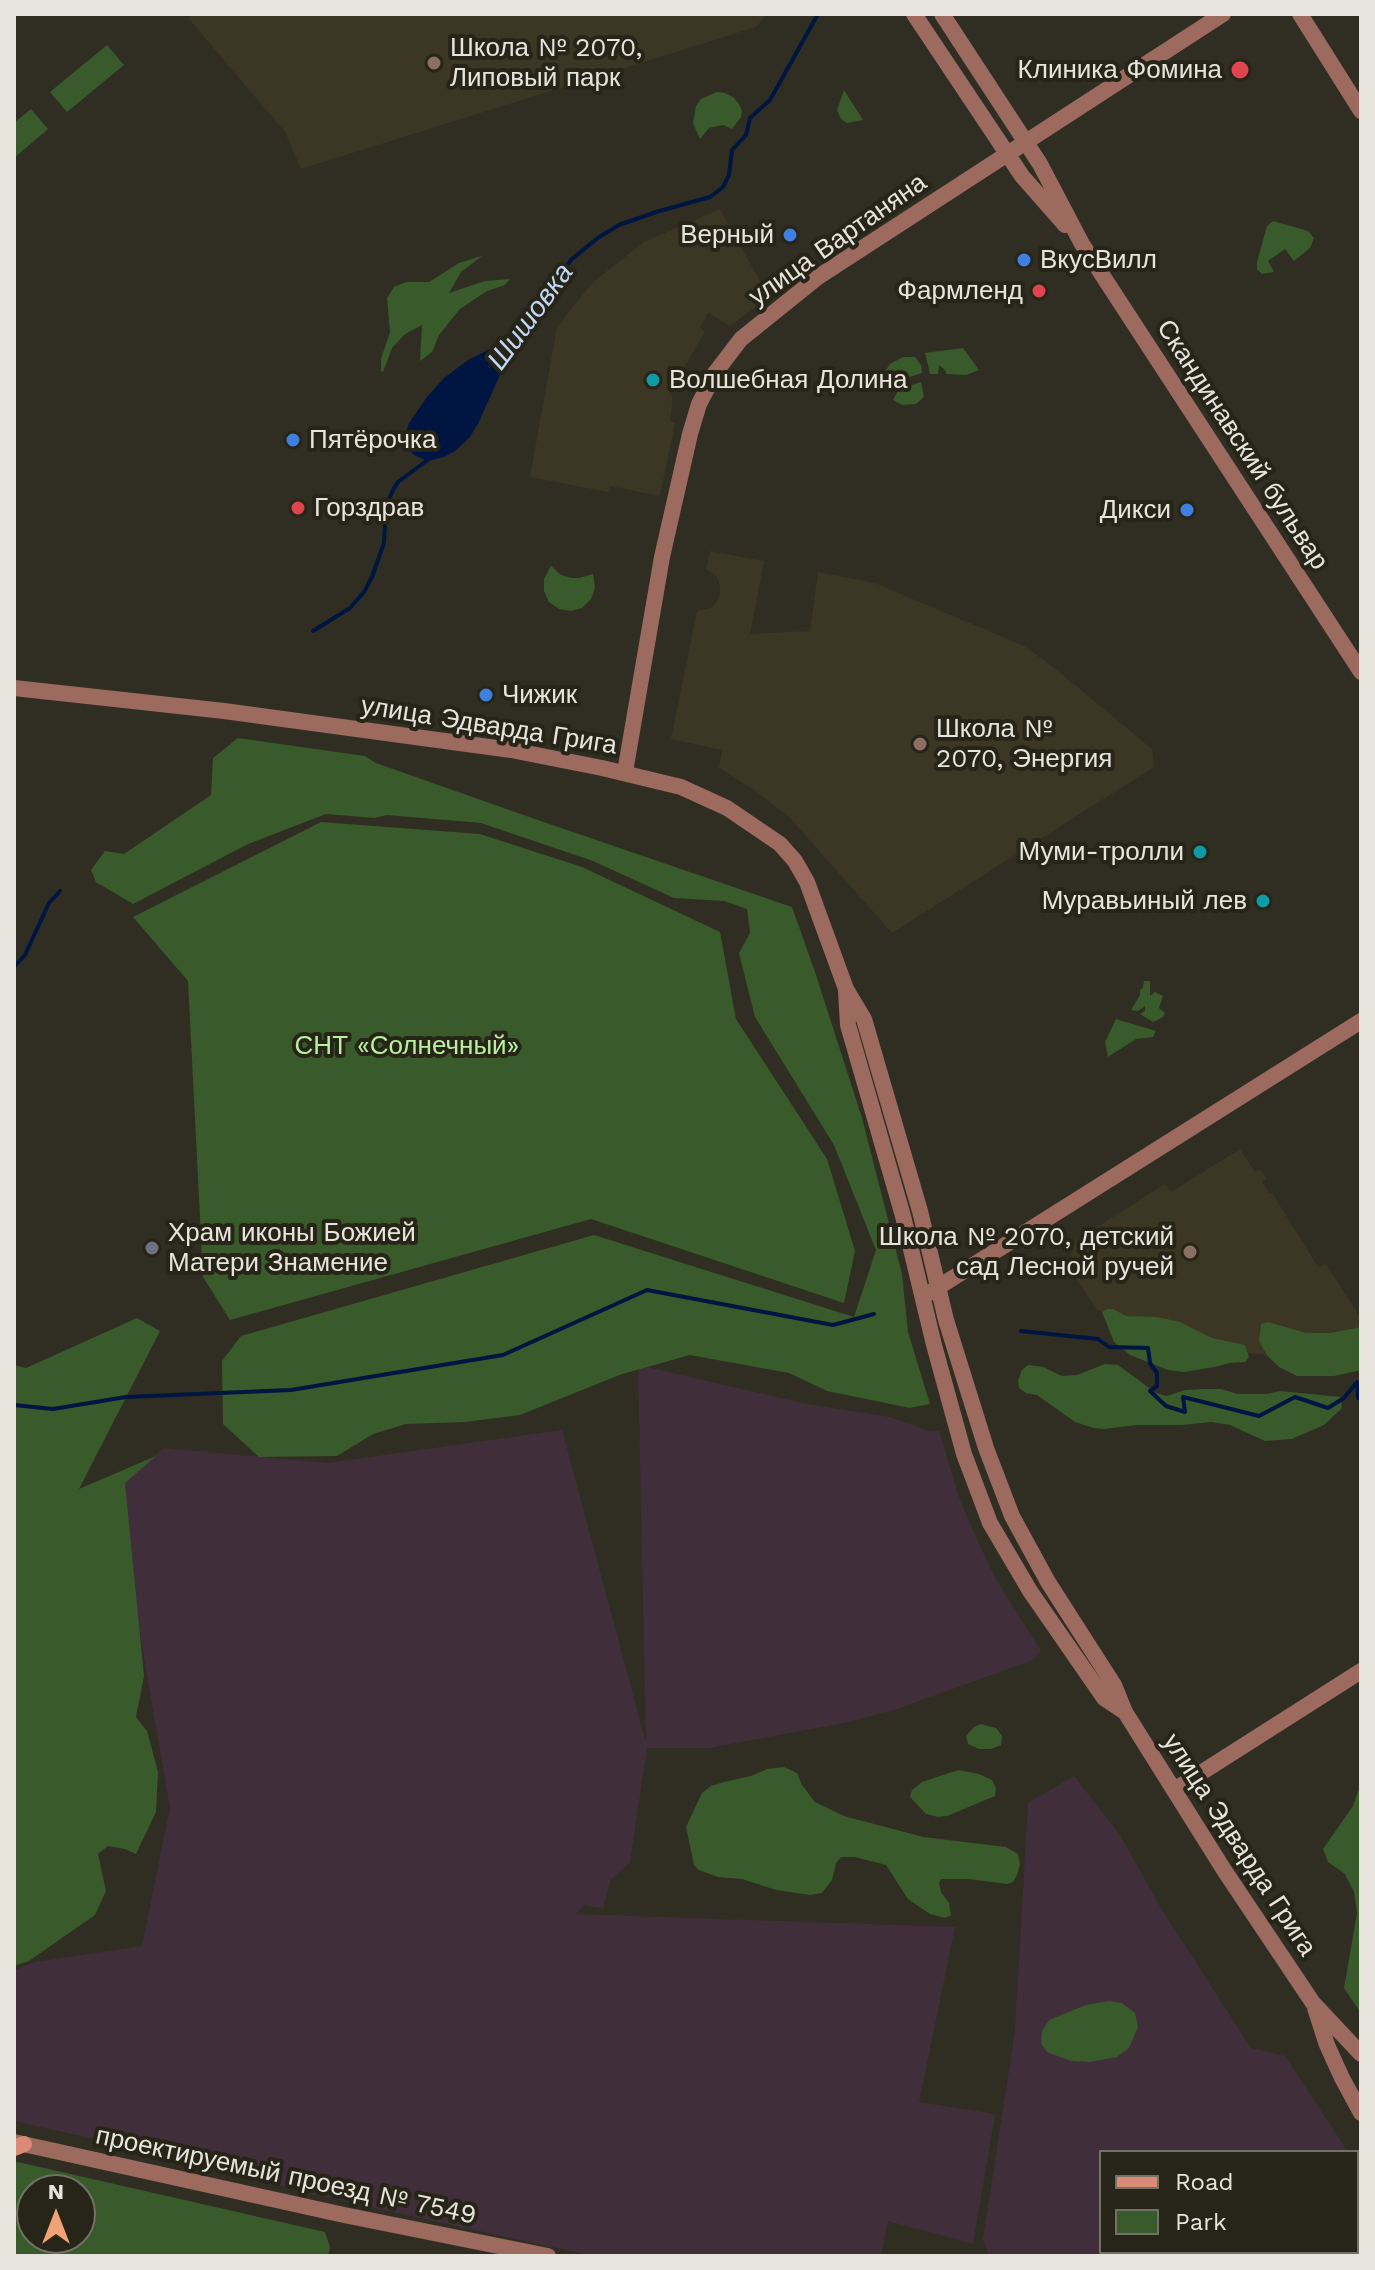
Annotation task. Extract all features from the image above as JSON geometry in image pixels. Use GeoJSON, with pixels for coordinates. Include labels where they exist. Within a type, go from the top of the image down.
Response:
{"type":"FeatureCollection","features":[{"type":"Feature","properties":{"kind":"street","name":"Скандинавский бульвар"},"geometry":{"type":"LineString","coordinates":[[914,14],[1022,176],[1082,244]]}},
{"type":"Feature","properties":{"kind":"street","name":"Скандинавский бульвар"},"geometry":{"type":"LineString","coordinates":[[942,14],[1040,164],[1082,244],[1361,672]]}},
{"type":"Feature","properties":{"kind":"street","name":"улица Вартаняна"},"geometry":{"type":"LineString","coordinates":[[625,772],[665,543],[690,434],[699,404],[715,373],[741,339],[818,277],[1223,14]]}},
{"type":"Feature","properties":{"kind":"street"},"geometry":{"type":"LineString","coordinates":[[1300,14],[1361,111]]}},
{"type":"Feature","properties":{"kind":"street","name":"улица Эдварда Грига"},"geometry":{"type":"LineString","coordinates":[[14,688],[224,711],[496,748],[625,772],[681,787],[727,808],[780,844],[807,882],[846,989],[864,1019],[916,1197],[946,1320],[986,1448],[1012,1516],[1048,1582],[1114,1685],[1125,1712],[1174,1790],[1313,2003],[1361,2054]]}},
{"type":"Feature","properties":{"kind":"street","name":"улица Эдварда Грига"},"geometry":{"type":"LineString","coordinates":[[846,989],[848,1025],[903,1216],[964,1454],[990,1523],[1030,1591],[1104,1698],[1125,1712]]}},
{"type":"Feature","properties":{"kind":"street"},"geometry":{"type":"LineString","coordinates":[[922,1297],[1361,1021]]}},
{"type":"Feature","properties":{"kind":"street"},"geometry":{"type":"LineString","coordinates":[[1174,1790],[1361,1671]]}},
{"type":"Feature","properties":{"kind":"street","name":"улица Эдварда Грига"},"geometry":{"type":"LineString","coordinates":[[1313,2003],[1327,2045],[1361,2113]]}},
{"type":"Feature","properties":{"kind":"street","name":"проектируемый проезд № 7549"},"geometry":{"type":"LineString","coordinates":[[17,2145],[548,2256]]}},
{"type":"Feature","properties":{"kind":"shaded area","name":"Школа № 2070, Липовый парк"},"geometry":{"type":"Polygon","coordinates":[[[193,14],[767,14],[756,27],[301,169],[285,132],[188,18],[193,14]]]}},
{"type":"Feature","properties":{"kind":"shaded area"},"geometry":{"type":"Polygon","coordinates":[[[720,209],[769,297],[730,326],[708,313],[700,328],[705,331],[680,375],[677,375],[671,394],[670,422],[675,423],[660,496],[610,486],[608,492],[530,477],[557,327],[593,282],[644,242],[720,209]]]}},
{"type":"Feature","properties":{"kind":"shaded area","name":"Школа № 2070, Энергия"},"geometry":{"type":"Polygon","coordinates":[[[710,551],[764,561],[750,634],[810,631],[818,572],[875,583],[1024,646],[1152,749],[1154,767],[892,933],[790,818],[756,791],[719,768],[722,750],[671,739],[697,611],[714,606],[720,595],[716,576],[706,569],[710,551]]]}},
{"type":"Feature","properties":{"kind":"shaded area","name":"Школа № 2070, детский сад Лесной ручей"},"geometry":{"type":"Polygon","coordinates":[[[1240,1149],[1255,1172],[1261,1170],[1267,1179],[1262,1182],[1318,1267],[1326,1264],[1361,1319],[1361,1353],[1267,1355],[1197,1349],[1097,1310],[1072,1273],[1069,1265],[1075,1241],[1165,1184],[1171,1192],[1240,1149]]]}},
{"type":"Feature","properties":{"kind":"shaded area"},"geometry":{"type":"Polygon","coordinates":[[[638,1365],[807,1404],[890,1417],[929,1431],[939,1431],[959,1497],[994,1576],[1041,1651],[1033,1660],[897,1709],[849,1722],[709,1748],[647,1748],[630,1862],[610,1881],[603,1909],[585,1905],[575,1914],[955,1927],[919,2102],[995,2114],[973,2244],[888,2221],[881,2256],[593,2256],[307,2193],[164,2152],[14,2121],[14,1970],[36,1962],[142,1946],[170,1808],[115,1488],[164,1448],[328,1463],[562,1430],[646,1743],[638,1365]]]}},
{"type":"Feature","properties":{"kind":"shaded area"},"geometry":{"type":"Polygon","coordinates":[[[1074,1776],[1120,1835],[1162,1910],[1251,2048],[1285,2056],[1347,2150],[1099,2150],[1099,2254],[1324,2254],[989,2256],[983,2239],[1015,2031],[1028,1803],[1074,1776]]]}},
{"type":"Feature","properties":{"kind":"green space"},"geometry":{"type":"Polygon","coordinates":[[[107,45],[124,65],[67,112],[50,92],[107,45]]]}},
{"type":"Feature","properties":{"kind":"green space"},"geometry":{"type":"Polygon","coordinates":[[[844,90],[863,120],[847,123],[841,119],[837,110],[844,90]]]}},
{"type":"Feature","properties":{"kind":"green space"},"geometry":{"type":"Polygon","coordinates":[[[717,92],[733,97],[742,111],[741,117],[732,129],[723,125],[709,128],[700,139],[693,123],[696,106],[701,99],[717,92]]]}},
{"type":"Feature","properties":{"kind":"green space"},"geometry":{"type":"Polygon","coordinates":[[[31,109],[48,129],[14,158],[14,123],[31,109]]]}},
{"type":"Feature","properties":{"kind":"green space"},"geometry":{"type":"Polygon","coordinates":[[[1273,221],[1308,231],[1314,238],[1310,248],[1294,261],[1285,249],[1268,261],[1274,272],[1262,274],[1257,269],[1257,262],[1267,226],[1273,221]]]}},
{"type":"Feature","properties":{"kind":"green space"},"geometry":{"type":"Polygon","coordinates":[[[482,256],[461,272],[449,293],[485,281],[510,279],[505,285],[487,291],[460,309],[439,335],[432,352],[420,361],[422,325],[405,334],[392,348],[381,371],[381,359],[390,332],[387,298],[394,287],[406,282],[429,282],[459,263],[482,256]]]}},
{"type":"Feature","properties":{"kind":"green space"},"geometry":{"type":"Polygon","coordinates":[[[963,348],[979,370],[966,375],[946,374],[939,365],[938,374],[930,374],[925,353],[963,348]]]}},
{"type":"Feature","properties":{"kind":"green space"},"geometry":{"type":"Polygon","coordinates":[[[903,357],[915,357],[922,373],[894,382],[883,374],[890,364],[903,357]]]}},
{"type":"Feature","properties":{"kind":"green space"},"geometry":{"type":"Polygon","coordinates":[[[921,382],[924,397],[916,404],[902,405],[893,400],[899,389],[921,382]]]}},
{"type":"Feature","properties":{"kind":"green space"},"geometry":{"type":"Polygon","coordinates":[[[551,566],[561,575],[572,578],[593,574],[595,588],[591,599],[582,608],[571,611],[559,609],[549,602],[544,591],[544,579],[551,566]]]}},
{"type":"Feature","properties":{"kind":"green space"},"geometry":{"type":"Polygon","coordinates":[[[238,738],[365,756],[376,763],[792,907],[862,1118],[902,1274],[908,1332],[930,1404],[910,1408],[827,1391],[789,1373],[690,1355],[622,1374],[520,1415],[465,1422],[406,1424],[373,1434],[337,1456],[259,1457],[223,1424],[222,1361],[241,1336],[594,1235],[854,1317],[876,1250],[834,1145],[755,1017],[739,953],[750,933],[747,909],[724,901],[674,898],[593,861],[481,823],[387,815],[375,818],[326,814],[248,844],[133,904],[96,882],[91,870],[105,851],[124,854],[211,795],[213,758],[238,738]]]}},
{"type":"Feature","properties":{"kind":"green space","name":"СНТ «Солнечный»"},"geometry":{"type":"Polygon","coordinates":[[[321,822],[480,834],[582,867],[720,932],[736,1019],[827,1159],[855,1251],[844,1303],[591,1219],[230,1320],[203,1277],[188,981],[133,917],[321,822]]]}},
{"type":"Feature","properties":{"kind":"green space"},"geometry":{"type":"Polygon","coordinates":[[[1144,981],[1150,981],[1150,996],[1155,992],[1163,996],[1159,1008],[1165,1013],[1153,1022],[1140,1014],[1145,1011],[1145,1006],[1138,1011],[1131,1010],[1144,981]]]}},
{"type":"Feature","properties":{"kind":"green space"},"geometry":{"type":"Polygon","coordinates":[[[1116,1019],[1156,1031],[1153,1037],[1136,1039],[1108,1057],[1105,1042],[1116,1019]]]}},
{"type":"Feature","properties":{"kind":"green space"},"geometry":{"type":"Polygon","coordinates":[[[1107,1309],[1126,1316],[1157,1317],[1180,1322],[1212,1338],[1245,1345],[1249,1357],[1245,1362],[1184,1372],[1168,1370],[1130,1355],[1114,1342],[1102,1312],[1107,1309]]]}},
{"type":"Feature","properties":{"kind":"green space"},"geometry":{"type":"Polygon","coordinates":[[[137,1318],[160,1331],[79,1489],[156,1456],[125,1483],[144,1676],[136,1717],[147,1731],[158,1772],[156,1812],[136,1854],[108,1846],[98,1854],[106,1891],[95,1915],[29,1961],[14,1966],[14,1365],[26,1368],[137,1318]]]}},
{"type":"Feature","properties":{"kind":"green space"},"geometry":{"type":"Polygon","coordinates":[[[1268,1322],[1306,1333],[1331,1333],[1361,1327],[1361,1370],[1334,1376],[1297,1376],[1279,1367],[1259,1341],[1261,1324],[1268,1322]]]}},
{"type":"Feature","properties":{"kind":"green space"},"geometry":{"type":"Polygon","coordinates":[[[1105,1364],[1118,1365],[1156,1393],[1167,1396],[1185,1390],[1204,1389],[1221,1389],[1238,1394],[1280,1391],[1341,1397],[1342,1408],[1324,1425],[1292,1439],[1265,1441],[1230,1425],[1211,1422],[1094,1428],[1075,1422],[1037,1395],[1019,1388],[1022,1370],[1028,1365],[1043,1367],[1062,1376],[1077,1375],[1105,1364]]]}},
{"type":"Feature","properties":{"kind":"green space"},"geometry":{"type":"Polygon","coordinates":[[[981,1724],[996,1728],[1002,1736],[1001,1745],[979,1749],[968,1744],[966,1736],[981,1724]]]}},
{"type":"Feature","properties":{"kind":"green space"},"geometry":{"type":"Polygon","coordinates":[[[784,1767],[797,1773],[815,1802],[844,1816],[923,1837],[1006,1847],[1018,1854],[1020,1864],[1017,1875],[1013,1882],[1007,1884],[941,1879],[941,1892],[949,1903],[951,1915],[945,1918],[930,1914],[908,1899],[886,1865],[855,1857],[841,1857],[836,1863],[832,1880],[822,1893],[810,1895],[776,1890],[742,1879],[718,1877],[699,1870],[694,1865],[686,1827],[702,1793],[711,1786],[784,1767]]]}},
{"type":"Feature","properties":{"kind":"green space"},"geometry":{"type":"Polygon","coordinates":[[[958,1770],[992,1780],[996,1788],[995,1796],[938,1817],[926,1814],[910,1797],[912,1790],[922,1782],[958,1770]]]}},
{"type":"Feature","properties":{"kind":"green space"},"geometry":{"type":"Polygon","coordinates":[[[1361,1790],[1361,2013],[1344,1988],[1357,1913],[1354,1892],[1345,1874],[1328,1862],[1323,1849],[1361,1790]]]}},
{"type":"Feature","properties":{"kind":"green space"},"geometry":{"type":"Polygon","coordinates":[[[1109,2001],[1122,2003],[1135,2013],[1138,2027],[1129,2048],[1117,2057],[1090,2062],[1071,2061],[1047,2052],[1041,2043],[1042,2031],[1049,2020],[1086,2005],[1109,2001]]]}},
{"type":"Feature","properties":{"kind":"green space"},"geometry":{"type":"Polygon","coordinates":[[[18,2162],[71,2174],[16,2174],[16,2254],[96,2254],[96,2180],[325,2232],[330,2247],[328,2256],[14,2256],[14,2163],[18,2162]]]}},
{"type":"Feature","properties":{"kind":"water"},"geometry":{"type":"Polygon","coordinates":[[[545,292],[507,359],[469,438],[444,457],[427,461],[414,455],[407,447],[405,436],[409,423],[427,397],[444,378],[512,333],[545,292]]]}},
{"type":"Feature","properties":{"kind":"waterway","name":"Шишовка"},"geometry":{"type":"LineString","coordinates":[[544,294],[572,259],[619,225],[710,197],[723,187],[729,175],[732,150],[746,135],[750,118],[770,100],[818,14]]}},
{"type":"Feature","properties":{"kind":"waterway","name":"Шишовка"},"geometry":{"type":"LineString","coordinates":[[313,631],[350,608],[364,592],[384,543],[386,506],[393,490],[398,482],[429,459]]}},
{"type":"Feature","properties":{"kind":"waterway"},"geometry":{"type":"LineString","coordinates":[[14,967],[25,955],[49,903],[60,891]]}},
{"type":"Feature","properties":{"kind":"waterway"},"geometry":{"type":"LineString","coordinates":[[14,1405],[53,1409],[126,1397],[291,1390],[503,1355],[647,1290],[833,1325],[874,1314]]}},
{"type":"Feature","properties":{"kind":"waterway"},"geometry":{"type":"LineString","coordinates":[[1021,1331],[1098,1339],[1109,1347],[1148,1348],[1150,1363],[1157,1373],[1157,1386],[1150,1391],[1166,1406],[1185,1412],[1183,1397],[1259,1416],[1295,1397],[1328,1408],[1344,1398],[1357,1382],[1358,1398],[1361,1398]]}},
{"type":"Feature","properties":{"kind":"place","name":"Школа № 2070, Липовый парк"},"geometry":{"type":"Point","coordinates":[434,63]}},
{"type":"Feature","properties":{"kind":"place","name":"Клиника Фомина"},"geometry":{"type":"Point","coordinates":[1240,70]}},
{"type":"Feature","properties":{"kind":"place","name":"Верный"},"geometry":{"type":"Point","coordinates":[790,235]}},
{"type":"Feature","properties":{"kind":"place","name":"ВкусВилл"},"geometry":{"type":"Point","coordinates":[1024,260]}},
{"type":"Feature","properties":{"kind":"place","name":"Фармленд"},"geometry":{"type":"Point","coordinates":[1039,291]}},
{"type":"Feature","properties":{"kind":"place","name":"Волшебная Долина"},"geometry":{"type":"Point","coordinates":[653,380]}},
{"type":"Feature","properties":{"kind":"place","name":"Пятёрочка"},"geometry":{"type":"Point","coordinates":[293,440]}},
{"type":"Feature","properties":{"kind":"place","name":"Горздрав"},"geometry":{"type":"Point","coordinates":[298,508]}},
{"type":"Feature","properties":{"kind":"place","name":"Дикси"},"geometry":{"type":"Point","coordinates":[1187,510]}},
{"type":"Feature","properties":{"kind":"place","name":"Чижик"},"geometry":{"type":"Point","coordinates":[486,695]}},
{"type":"Feature","properties":{"kind":"place","name":"Школа № 2070, Энергия"},"geometry":{"type":"Point","coordinates":[920,744]}},
{"type":"Feature","properties":{"kind":"place","name":"Муми-тролли"},"geometry":{"type":"Point","coordinates":[1200,852]}},
{"type":"Feature","properties":{"kind":"place","name":"Муравьиный лев"},"geometry":{"type":"Point","coordinates":[1263,901]}},
{"type":"Feature","properties":{"kind":"place","name":"Храм иконы Божией Матери Знамение"},"geometry":{"type":"Point","coordinates":[152,1248]}},
{"type":"Feature","properties":{"kind":"place","name":"Школа № 2070, детский сад Лесной ручей"},"geometry":{"type":"Point","coordinates":[1190,1252]}}]}
